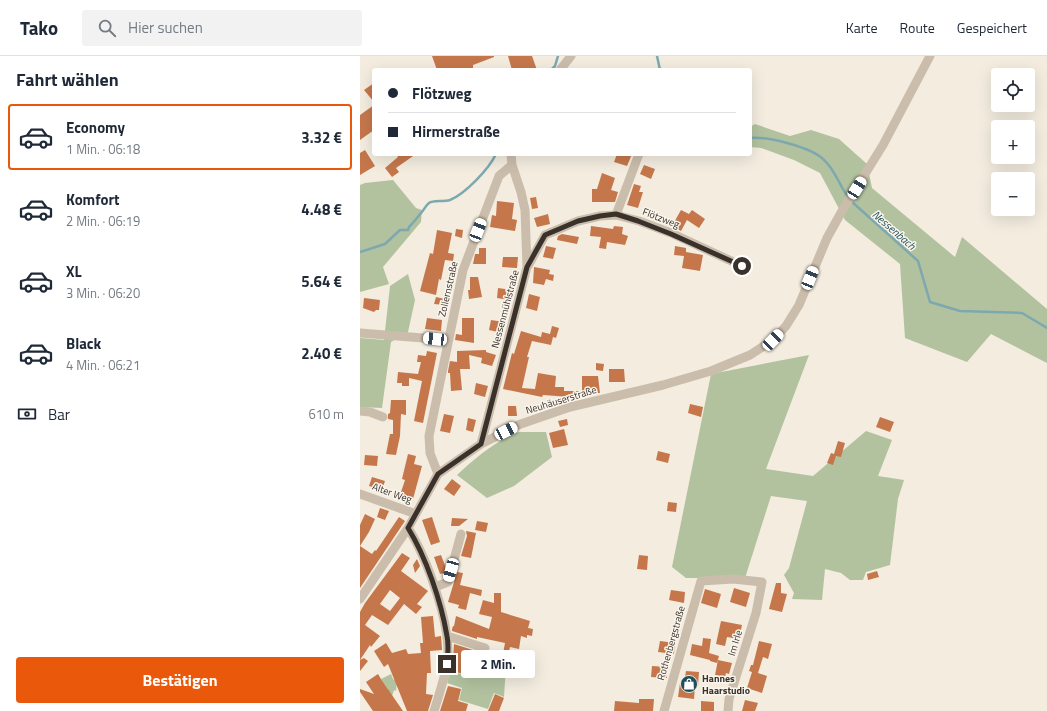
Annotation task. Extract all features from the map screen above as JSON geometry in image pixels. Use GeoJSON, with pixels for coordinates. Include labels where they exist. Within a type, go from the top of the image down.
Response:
{"type":"FeatureCollection","features":[{"type":"Feature","properties":{"kind":"street"},"geometry":{"type":"LineString","coordinates":[[562,68],[571,56]]}},
{"type":"Feature","properties":{"kind":"street","name":"Neuhäuserstraße"},"geometry":{"type":"LineString","coordinates":[[360,599],[408,528],[438,474],[481,444],[518,425],[570,407],[663,385],[704,373],[750,355],[773,340],[786,326],[799,305],[827,238],[883,145],[930,56]]}},
{"type":"Feature","properties":{"kind":"street","name":"Nessenmühlstraße"},"geometry":{"type":"LineString","coordinates":[[481,444],[527,267],[525,210],[512,165],[511,156]]}},
{"type":"Feature","properties":{"kind":"street"},"geometry":{"type":"LineString","coordinates":[[616,214],[638,156]]}},
{"type":"Feature","properties":{"kind":"street","name":"Zollernstraße"},"geometry":{"type":"LineString","coordinates":[[438,474],[430,453],[429,436],[462,270],[499,176],[512,165]]}},
{"type":"Feature","properties":{"kind":"street","name":"Flötzweg"},"geometry":{"type":"LineString","coordinates":[[526,241],[545,235],[578,221],[616,214],[671,234],[742,266]]}},
{"type":"Feature","properties":{"kind":"street"},"geometry":{"type":"LineString","coordinates":[[527,267],[545,235]]}},
{"type":"Feature","properties":{"kind":"street"},"geometry":{"type":"LineString","coordinates":[[360,333],[448,340]]}},
{"type":"Feature","properties":{"kind":"street"},"geometry":{"type":"LineString","coordinates":[[360,412],[370,412],[383,418]]}},
{"type":"Feature","properties":{"kind":"street","name":"Alter Weg"},"geometry":{"type":"LineString","coordinates":[[360,494],[416,514]]}},
{"type":"Feature","properties":{"kind":"street"},"geometry":{"type":"LineString","coordinates":[[408,528],[418,544],[435,587],[447,636],[447,664],[434,711]]}},
{"type":"Feature","properties":{"kind":"street"},"geometry":{"type":"LineString","coordinates":[[435,587],[448,582],[461,534]]}},
{"type":"Feature","properties":{"kind":"street","name":"Rothenbergstraße"},"geometry":{"type":"LineString","coordinates":[[664,711],[701,581],[733,579],[762,582]]}},
{"type":"Feature","properties":{"kind":"street","name":"Im Irle"},"geometry":{"type":"LineString","coordinates":[[728,711],[730,699],[756,613],[762,582]]}},
{"type":"Feature","properties":{"kind":"street"},"geometry":{"type":"LineString","coordinates":[[447,636],[485,648]]}},
{"type":"Feature","properties":{"kind":"green space"},"geometry":{"type":"Polygon","coordinates":[[[755,124],[790,136],[811,130],[839,139],[867,164],[872,188],[955,257],[962,237],[1047,309],[1047,363],[991,334],[967,362],[905,338],[900,264],[845,220],[820,173],[794,160],[761,148],[752,147],[752,126],[755,124]]]}},
{"type":"Feature","properties":{"kind":"green space"},"geometry":{"type":"Polygon","coordinates":[[[393,180],[416,208],[422,210],[421,222],[383,267],[389,284],[360,292],[360,185],[365,183],[393,180]]]}},
{"type":"Feature","properties":{"kind":"green space"},"geometry":{"type":"Polygon","coordinates":[[[408,274],[415,300],[408,332],[391,342],[382,408],[360,407],[360,338],[384,340],[390,286],[408,274]]]}},
{"type":"Feature","properties":{"kind":"green space"},"geometry":{"type":"Polygon","coordinates":[[[809,355],[766,469],[813,476],[866,431],[892,440],[878,476],[904,480],[898,499],[890,565],[866,572],[863,580],[850,580],[841,573],[825,569],[822,600],[792,599],[794,593],[784,575],[789,568],[807,501],[771,496],[745,578],[686,578],[672,567],[711,374],[809,355]]]}},
{"type":"Feature","properties":{"kind":"green space"},"geometry":{"type":"Polygon","coordinates":[[[519,432],[546,432],[552,457],[514,486],[487,498],[457,475],[486,450],[519,432]]]}},
{"type":"Feature","properties":{"kind":"green space"},"geometry":{"type":"Polygon","coordinates":[[[475,648],[506,666],[504,697],[494,693],[488,709],[459,700],[462,688],[447,683],[450,671],[464,675],[468,662],[470,663],[475,648]]]}},
{"type":"Feature","properties":{"kind":"green space"},"geometry":{"type":"Polygon","coordinates":[[[391,674],[393,679],[397,681],[396,691],[394,690],[388,708],[383,692],[388,689],[381,679],[391,674]]]}},
{"type":"Feature","properties":{"kind":"building"},"geometry":{"type":"Polygon","coordinates":[[[432,56],[494,56],[473,65],[473,68],[436,68],[432,56]]]}},
{"type":"Feature","properties":{"kind":"building"},"geometry":{"type":"Polygon","coordinates":[[[508,56],[532,56],[536,68],[511,68],[508,56]]]}},
{"type":"Feature","properties":{"kind":"building"},"geometry":{"type":"Polygon","coordinates":[[[372,84],[372,100],[364,90],[372,84]]]}},
{"type":"Feature","properties":{"kind":"building"},"geometry":{"type":"Polygon","coordinates":[[[372,106],[372,131],[360,140],[360,115],[372,106]]]}},
{"type":"Feature","properties":{"kind":"building"},"geometry":{"type":"Polygon","coordinates":[[[365,150],[375,166],[360,175],[360,153],[365,150]]]}},
{"type":"Feature","properties":{"kind":"building"},"geometry":{"type":"Polygon","coordinates":[[[397,156],[413,156],[396,168],[399,172],[392,177],[385,168],[397,156]]]}},
{"type":"Feature","properties":{"kind":"building"},"geometry":{"type":"Polygon","coordinates":[[[616,156],[631,156],[627,166],[614,162],[616,156]]]}},
{"type":"Feature","properties":{"kind":"building"},"geometry":{"type":"Polygon","coordinates":[[[644,165],[655,169],[651,179],[640,174],[644,165]]]}},
{"type":"Feature","properties":{"kind":"building"},"geometry":{"type":"Polygon","coordinates":[[[602,173],[615,178],[611,190],[618,192],[615,202],[592,202],[592,189],[597,189],[602,173]]]}},
{"type":"Feature","properties":{"kind":"building"},"geometry":{"type":"Polygon","coordinates":[[[634,184],[641,186],[639,192],[643,192],[638,208],[627,205],[634,184]]]}},
{"type":"Feature","properties":{"kind":"building"},"geometry":{"type":"Polygon","coordinates":[[[536,197],[538,208],[532,209],[530,198],[536,197]]]}},
{"type":"Feature","properties":{"kind":"building"},"geometry":{"type":"Polygon","coordinates":[[[497,201],[514,203],[512,219],[517,220],[515,231],[490,227],[492,215],[496,216],[497,201]]]}},
{"type":"Feature","properties":{"kind":"building"},"geometry":{"type":"Polygon","coordinates":[[[681,210],[689,214],[692,210],[705,219],[699,228],[687,220],[681,231],[672,226],[681,210]]]}},
{"type":"Feature","properties":{"kind":"building"},"geometry":{"type":"Polygon","coordinates":[[[548,214],[550,224],[537,227],[534,218],[548,214]]]}},
{"type":"Feature","properties":{"kind":"building"},"geometry":{"type":"Polygon","coordinates":[[[591,226],[613,229],[614,226],[623,227],[622,234],[628,236],[625,245],[607,242],[606,249],[599,248],[601,237],[590,236],[591,226]]]}},
{"type":"Feature","properties":{"kind":"building"},"geometry":{"type":"Polygon","coordinates":[[[456,229],[463,230],[462,238],[455,236],[456,229]]]}},
{"type":"Feature","properties":{"kind":"building"},"geometry":{"type":"Polygon","coordinates":[[[437,230],[452,233],[448,253],[454,254],[453,261],[445,260],[436,295],[420,291],[430,253],[433,254],[437,230]]]}},
{"type":"Feature","properties":{"kind":"building"},"geometry":{"type":"Polygon","coordinates":[[[562,234],[579,237],[577,244],[557,240],[558,236],[562,234]]]}},
{"type":"Feature","properties":{"kind":"building"},"geometry":{"type":"Polygon","coordinates":[[[546,246],[556,248],[553,259],[543,257],[546,246]]]}},
{"type":"Feature","properties":{"kind":"building"},"geometry":{"type":"Polygon","coordinates":[[[675,246],[686,248],[686,252],[703,255],[700,271],[682,268],[684,256],[674,255],[675,246]]]}},
{"type":"Feature","properties":{"kind":"building"},"geometry":{"type":"Polygon","coordinates":[[[479,248],[486,248],[486,264],[473,264],[475,254],[479,254],[479,248]]]}},
{"type":"Feature","properties":{"kind":"building"},"geometry":{"type":"Polygon","coordinates":[[[503,257],[518,257],[517,268],[502,267],[503,257]]]}},
{"type":"Feature","properties":{"kind":"building"},"geometry":{"type":"Polygon","coordinates":[[[534,267],[550,270],[549,274],[554,275],[553,281],[546,279],[544,285],[533,283],[534,267]]]}},
{"type":"Feature","properties":{"kind":"building"},"geometry":{"type":"Polygon","coordinates":[[[470,277],[478,277],[482,297],[469,299],[468,290],[470,290],[470,277]]]}},
{"type":"Feature","properties":{"kind":"building"},"geometry":{"type":"Polygon","coordinates":[[[498,288],[511,290],[509,300],[497,298],[498,288]]]}},
{"type":"Feature","properties":{"kind":"building"},"geometry":{"type":"Polygon","coordinates":[[[529,294],[540,297],[537,311],[526,308],[529,294]]]}},
{"type":"Feature","properties":{"kind":"building"},"geometry":{"type":"Polygon","coordinates":[[[436,297],[445,299],[444,305],[434,304],[436,297]]]}},
{"type":"Feature","properties":{"kind":"building"},"geometry":{"type":"Polygon","coordinates":[[[364,298],[380,300],[379,310],[374,312],[363,308],[364,298]]]}},
{"type":"Feature","properties":{"kind":"building"},"geometry":{"type":"Polygon","coordinates":[[[427,318],[442,320],[441,331],[425,329],[427,318]]]}},
{"type":"Feature","properties":{"kind":"building"},"geometry":{"type":"Polygon","coordinates":[[[462,318],[474,318],[474,343],[455,340],[456,334],[462,335],[462,318]]]}},
{"type":"Feature","properties":{"kind":"building"},"geometry":{"type":"Polygon","coordinates":[[[491,320],[504,322],[502,333],[489,330],[491,320]]]}},
{"type":"Feature","properties":{"kind":"building"},"geometry":{"type":"Polygon","coordinates":[[[552,326],[559,328],[556,338],[553,337],[551,345],[532,341],[527,357],[529,357],[522,388],[535,389],[538,373],[556,376],[555,387],[564,387],[564,391],[579,391],[579,398],[543,395],[542,397],[503,389],[512,353],[514,354],[521,331],[541,337],[542,332],[550,334],[552,326]]]}},
{"type":"Feature","properties":{"kind":"building"},"geometry":{"type":"Polygon","coordinates":[[[486,350],[486,352],[496,355],[492,366],[481,363],[482,358],[469,355],[470,369],[460,369],[462,390],[451,391],[450,373],[448,373],[448,371],[450,361],[457,362],[457,351],[486,350]]]}},
{"type":"Feature","properties":{"kind":"building"},"geometry":{"type":"Polygon","coordinates":[[[427,351],[437,353],[423,423],[414,421],[422,381],[409,378],[409,386],[402,386],[402,383],[397,383],[398,372],[418,374],[421,362],[417,362],[418,355],[426,356],[427,351]]]}},
{"type":"Feature","properties":{"kind":"building"},"geometry":{"type":"Polygon","coordinates":[[[596,363],[604,364],[603,371],[596,370],[596,363]]]}},
{"type":"Feature","properties":{"kind":"building"},"geometry":{"type":"Polygon","coordinates":[[[609,369],[624,369],[625,382],[609,382],[609,369]]]}},
{"type":"Feature","properties":{"kind":"building"},"geometry":{"type":"Polygon","coordinates":[[[582,376],[598,376],[600,393],[582,393],[582,376]]]}},
{"type":"Feature","properties":{"kind":"building"},"geometry":{"type":"Polygon","coordinates":[[[476,383],[488,386],[485,397],[474,394],[476,383]]]}},
{"type":"Feature","properties":{"kind":"building"},"geometry":{"type":"Polygon","coordinates":[[[391,400],[406,400],[406,415],[401,414],[400,436],[396,455],[386,454],[390,434],[393,434],[393,420],[388,419],[391,400]]]}},
{"type":"Feature","properties":{"kind":"building"},"geometry":{"type":"Polygon","coordinates":[[[690,404],[703,407],[701,417],[688,413],[690,404]]]}},
{"type":"Feature","properties":{"kind":"building"},"geometry":{"type":"Polygon","coordinates":[[[508,406],[516,406],[517,416],[508,416],[508,406]]]}},
{"type":"Feature","properties":{"kind":"building"},"geometry":{"type":"Polygon","coordinates":[[[444,414],[454,416],[450,433],[440,431],[444,414]]]}},
{"type":"Feature","properties":{"kind":"building"},"geometry":{"type":"Polygon","coordinates":[[[880,417],[894,422],[890,432],[876,427],[880,417]]]}},
{"type":"Feature","properties":{"kind":"building"},"geometry":{"type":"Polygon","coordinates":[[[468,418],[476,420],[473,432],[466,430],[468,418]]]}},
{"type":"Feature","properties":{"kind":"building"},"geometry":{"type":"Polygon","coordinates":[[[567,419],[568,425],[560,427],[558,421],[567,419]]]}},
{"type":"Feature","properties":{"kind":"building"},"geometry":{"type":"Polygon","coordinates":[[[564,429],[568,445],[553,448],[549,433],[564,429]]]}},
{"type":"Feature","properties":{"kind":"building"},"geometry":{"type":"Polygon","coordinates":[[[838,441],[845,443],[841,457],[836,456],[833,465],[827,463],[831,453],[834,454],[838,441]]]}},
{"type":"Feature","properties":{"kind":"building"},"geometry":{"type":"Polygon","coordinates":[[[658,451],[670,454],[668,463],[656,460],[658,451]]]}},
{"type":"Feature","properties":{"kind":"building"},"geometry":{"type":"Polygon","coordinates":[[[408,454],[416,456],[414,464],[422,466],[413,499],[400,495],[405,480],[402,479],[408,454]]]}},
{"type":"Feature","properties":{"kind":"building"},"geometry":{"type":"Polygon","coordinates":[[[365,455],[378,456],[377,466],[364,465],[365,455]]]}},
{"type":"Feature","properties":{"kind":"building"},"geometry":{"type":"Polygon","coordinates":[[[372,477],[385,481],[382,490],[369,486],[372,477]]]}},
{"type":"Feature","properties":{"kind":"building"},"geometry":{"type":"Polygon","coordinates":[[[452,479],[461,486],[454,496],[444,489],[452,479]]]}},
{"type":"Feature","properties":{"kind":"building"},"geometry":{"type":"Polygon","coordinates":[[[668,502],[677,503],[676,512],[667,511],[668,502]]]}},
{"type":"Feature","properties":{"kind":"building"},"geometry":{"type":"Polygon","coordinates":[[[380,508],[389,511],[385,520],[377,517],[380,508]]]}},
{"type":"Feature","properties":{"kind":"building"},"geometry":{"type":"Polygon","coordinates":[[[365,514],[375,519],[360,546],[360,525],[365,514]]]}},
{"type":"Feature","properties":{"kind":"building"},"geometry":{"type":"Polygon","coordinates":[[[399,517],[405,521],[360,588],[360,546],[372,554],[375,550],[376,551],[399,517]]]}},
{"type":"Feature","properties":{"kind":"building"},"geometry":{"type":"Polygon","coordinates":[[[432,517],[440,542],[431,545],[422,520],[432,517]]]}},
{"type":"Feature","properties":{"kind":"building"},"geometry":{"type":"Polygon","coordinates":[[[452,518],[468,519],[459,526],[451,526],[452,518]]]}},
{"type":"Feature","properties":{"kind":"building"},"geometry":{"type":"Polygon","coordinates":[[[477,521],[488,523],[486,532],[475,530],[477,521]]]}},
{"type":"Feature","properties":{"kind":"building"},"geometry":{"type":"Polygon","coordinates":[[[466,531],[476,533],[471,558],[461,556],[467,536],[466,531]]]}},
{"type":"Feature","properties":{"kind":"building"},"geometry":{"type":"Polygon","coordinates":[[[402,553],[410,558],[401,571],[428,591],[417,604],[422,607],[416,614],[404,604],[388,625],[372,615],[365,625],[380,636],[371,647],[370,645],[360,660],[360,612],[402,553]],[[390,590],[380,604],[390,611],[400,598],[390,590]]]}},
{"type":"Feature","properties":{"kind":"building"},"geometry":{"type":"Polygon","coordinates":[[[441,555],[446,568],[444,573],[440,574],[434,557],[441,555]]]}},
{"type":"Feature","properties":{"kind":"building"},"geometry":{"type":"Polygon","coordinates":[[[639,555],[648,556],[647,570],[637,569],[639,555]]]}},
{"type":"Feature","properties":{"kind":"building"},"geometry":{"type":"Polygon","coordinates":[[[417,559],[420,566],[415,573],[413,565],[417,559]]]}},
{"type":"Feature","properties":{"kind":"building"},"geometry":{"type":"Polygon","coordinates":[[[877,571],[879,577],[868,580],[867,574],[877,571]]]}},
{"type":"Feature","properties":{"kind":"building"},"geometry":{"type":"Polygon","coordinates":[[[457,572],[463,573],[460,585],[482,590],[481,596],[470,593],[466,610],[458,608],[459,605],[448,602],[457,572]]]}},
{"type":"Feature","properties":{"kind":"building"},"geometry":{"type":"Polygon","coordinates":[[[776,583],[781,583],[781,593],[787,594],[782,612],[769,609],[776,583]]]}},
{"type":"Feature","properties":{"kind":"building"},"geometry":{"type":"Polygon","coordinates":[[[734,588],[750,593],[746,607],[730,602],[734,588]]]}},
{"type":"Feature","properties":{"kind":"building"},"geometry":{"type":"Polygon","coordinates":[[[705,589],[721,594],[717,608],[701,603],[705,589]]]}},
{"type":"Feature","properties":{"kind":"building"},"geometry":{"type":"Polygon","coordinates":[[[671,590],[685,592],[684,603],[669,600],[671,590]]]}},
{"type":"Feature","properties":{"kind":"building"},"geometry":{"type":"Polygon","coordinates":[[[494,593],[501,593],[501,612],[530,621],[528,628],[533,629],[532,636],[527,635],[527,638],[521,636],[519,649],[510,647],[507,660],[502,659],[505,643],[477,637],[477,639],[452,631],[456,616],[489,629],[492,617],[479,614],[483,600],[494,603],[494,593]]]}},
{"type":"Feature","properties":{"kind":"building"},"geometry":{"type":"Polygon","coordinates":[[[433,616],[435,637],[441,636],[442,650],[430,651],[431,673],[427,673],[426,694],[433,695],[428,711],[407,711],[388,664],[384,667],[374,651],[386,643],[392,653],[406,649],[408,654],[421,653],[420,643],[423,643],[421,617],[433,616]]]}},
{"type":"Feature","properties":{"kind":"building"},"geometry":{"type":"Polygon","coordinates":[[[721,621],[742,625],[739,639],[727,637],[725,646],[716,644],[721,621]]]}},
{"type":"Feature","properties":{"kind":"building"},"geometry":{"type":"Polygon","coordinates":[[[703,638],[711,639],[709,653],[719,656],[717,663],[690,655],[692,644],[702,646],[703,638]]]}},
{"type":"Feature","properties":{"kind":"building"},"geometry":{"type":"Polygon","coordinates":[[[660,641],[675,643],[674,654],[658,652],[660,641]]]}},
{"type":"Feature","properties":{"kind":"building"},"geometry":{"type":"Polygon","coordinates":[[[759,641],[772,644],[768,659],[763,657],[758,673],[767,676],[762,693],[747,688],[752,672],[749,671],[751,665],[753,665],[759,641]]]}},
{"type":"Feature","properties":{"kind":"building"},"geometry":{"type":"Polygon","coordinates":[[[454,644],[473,650],[470,661],[467,660],[463,674],[453,671],[457,660],[453,659],[454,644]]]}},
{"type":"Feature","properties":{"kind":"building"},"geometry":{"type":"Polygon","coordinates":[[[364,658],[368,661],[360,671],[360,660],[364,658]]]}},
{"type":"Feature","properties":{"kind":"building"},"geometry":{"type":"Polygon","coordinates":[[[718,660],[732,663],[729,674],[726,673],[725,677],[715,675],[718,660]]]}},
{"type":"Feature","properties":{"kind":"building"},"geometry":{"type":"Polygon","coordinates":[[[652,666],[667,667],[667,678],[651,677],[652,666]]]}},
{"type":"Feature","properties":{"kind":"building","name":"Hannes Haarstudio"},"geometry":{"type":"Polygon","coordinates":[[[686,671],[699,672],[698,686],[695,686],[694,699],[678,697],[680,683],[684,683],[686,671]]]}},
{"type":"Feature","properties":{"kind":"building"},"geometry":{"type":"Polygon","coordinates":[[[378,674],[403,711],[373,711],[360,692],[360,689],[374,694],[366,682],[378,674]]]}},
{"type":"Feature","properties":{"kind":"building"},"geometry":{"type":"Polygon","coordinates":[[[448,686],[461,689],[458,701],[468,704],[466,711],[440,711],[448,686]]]}},
{"type":"Feature","properties":{"kind":"building"},"geometry":{"type":"Polygon","coordinates":[[[495,694],[504,698],[499,711],[488,711],[495,694]]]}},
{"type":"Feature","properties":{"kind":"building"},"geometry":{"type":"Polygon","coordinates":[[[639,699],[654,699],[653,711],[614,711],[615,701],[639,703],[639,699]]]}},
{"type":"Feature","properties":{"kind":"building"},"geometry":{"type":"Polygon","coordinates":[[[745,700],[758,703],[755,711],[742,711],[745,700]]]}},
{"type":"Feature","properties":{"kind":"building"},"geometry":{"type":"Polygon","coordinates":[[[701,701],[714,702],[714,711],[701,711],[701,701]]]}},
{"type":"Feature","properties":{"kind":"waterway"},"geometry":{"type":"LineString","coordinates":[[553,68],[558,56]]}},
{"type":"Feature","properties":{"kind":"waterway","name":"Nessenbach"},"geometry":{"type":"LineString","coordinates":[[657,56],[660,68]]}},
{"type":"Feature","properties":{"kind":"waterway","name":"Nessenbach"},"geometry":{"type":"LineString","coordinates":[[752,138],[788,143],[817,155],[831,167],[848,197]]}},
{"type":"Feature","properties":{"kind":"waterway"},"geometry":{"type":"LineString","coordinates":[[360,252],[385,244],[400,230],[408,230],[429,203],[450,200],[456,197],[482,174],[495,156]]}},
{"type":"Feature","properties":{"kind":"waterway","name":"Nessenbach"},"geometry":{"type":"LineString","coordinates":[[851,201],[918,261],[930,302],[960,311],[1022,313],[1047,328]]}},
{"type":"Feature","properties":{"kind":"place","name":"Hannes Haarstudio"},"geometry":{"type":"Point","coordinates":[689,684]}},
{"type":"Feature","properties":{"kind":"route"},"geometry":{"type":"LineString","coordinates":[[447,664],[447,636],[435,587],[418,544],[408,528],[438,474],[481,444],[527,267],[545,235],[578,221],[616,214],[671,234],[742,266]]}}]}
